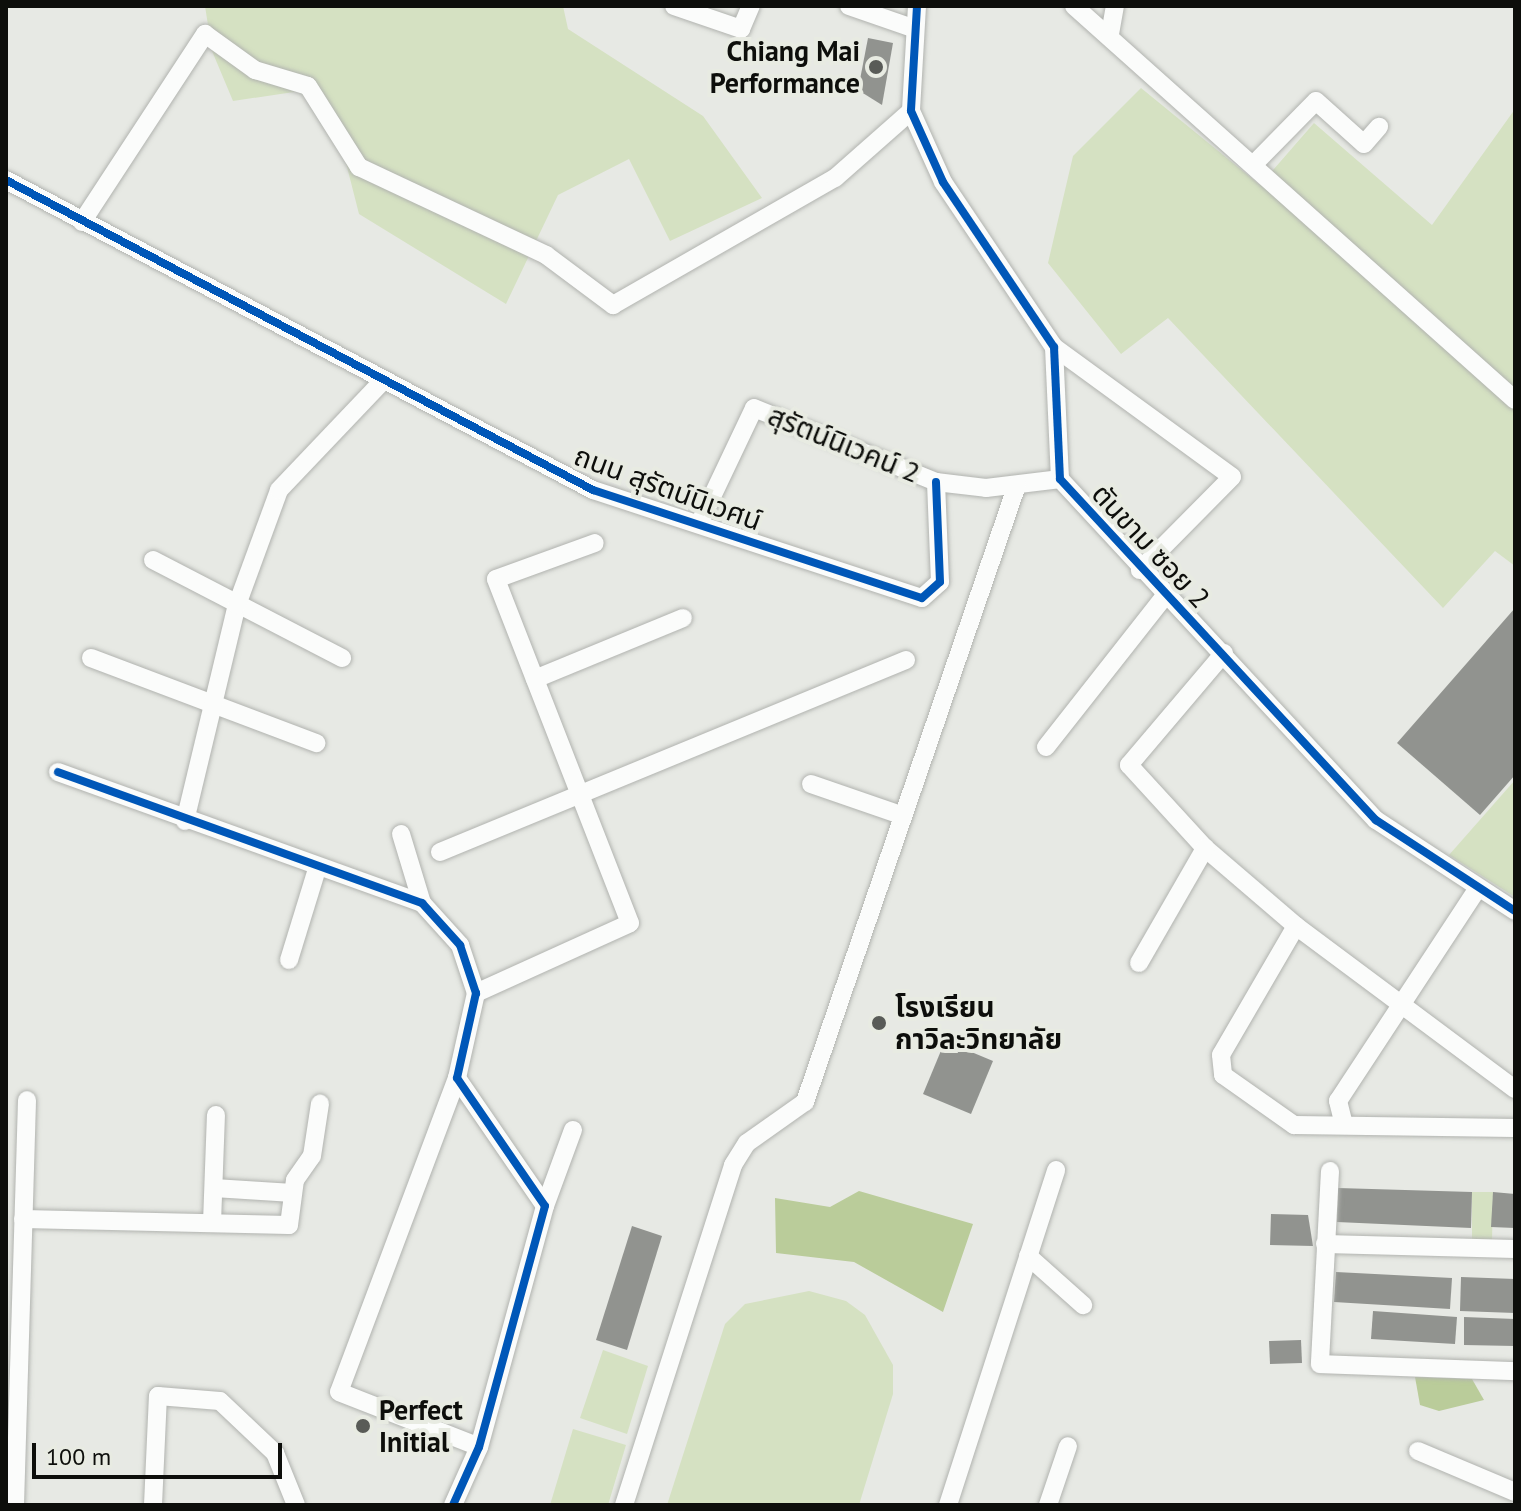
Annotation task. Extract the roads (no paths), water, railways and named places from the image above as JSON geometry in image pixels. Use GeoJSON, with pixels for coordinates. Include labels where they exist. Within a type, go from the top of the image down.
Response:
{"type":"FeatureCollection","features":[{"type":"Feature","properties":{"kind":"street"},"geometry":{"type":"LineString","coordinates":[[674,6],[741,29],[751,6]]}},
{"type":"Feature","properties":{"kind":"street"},"geometry":{"type":"LineString","coordinates":[[849,6],[913,28]]}},
{"type":"Feature","properties":{"kind":"street"},"geometry":{"type":"LineString","coordinates":[[917,6],[913,28],[911,111],[943,182],[1054,347],[1232,477],[1140,570]]}},
{"type":"Feature","properties":{"kind":"street"},"geometry":{"type":"LineString","coordinates":[[1074,6],[1110,34],[1515,400]]}},
{"type":"Feature","properties":{"kind":"street"},"geometry":{"type":"LineString","coordinates":[[1110,34],[1115,6]]}},
{"type":"Feature","properties":{"kind":"street"},"geometry":{"type":"LineString","coordinates":[[82,222],[205,34],[255,70],[308,86],[359,167],[546,255],[613,305],[835,178],[911,111]]}},
{"type":"Feature","properties":{"kind":"street"},"geometry":{"type":"LineString","coordinates":[[1254,164],[1316,101],[1364,144],[1379,127]]}},
{"type":"Feature","properties":{"kind":"street","name":"ถนน สุรัตน์นิเวศน์"},"geometry":{"type":"LineString","coordinates":[[6,180],[212,294],[593,490],[922,598],[940,582],[936,482]]}},
{"type":"Feature","properties":{"kind":"street","name":"ตันขาม ซอย 2"},"geometry":{"type":"LineString","coordinates":[[1054,347],[1060,479],[1140,570],[1224,653],[1376,820],[1515,911]]}},
{"type":"Feature","properties":{"kind":"street"},"geometry":{"type":"LineString","coordinates":[[185,821],[237,605],[279,490],[382,382]]}},
{"type":"Feature","properties":{"kind":"street","name":"สุรัตน์นิเวคน์ 2"},"geometry":{"type":"LineString","coordinates":[[699,524],[754,408],[936,482],[1017,485],[1060,479]]}},
{"type":"Feature","properties":{"kind":"street"},"geometry":{"type":"LineString","coordinates":[[624,1505],[733,1165],[747,1143],[805,1102],[901,815],[1017,485]]}},
{"type":"Feature","properties":{"kind":"street"},"geometry":{"type":"LineString","coordinates":[[476,993],[630,923],[496,579],[595,543]]}},
{"type":"Feature","properties":{"kind":"street"},"geometry":{"type":"LineString","coordinates":[[153,560],[342,658]]}},
{"type":"Feature","properties":{"kind":"street"},"geometry":{"type":"LineString","coordinates":[[1046,747],[1165,596]]}},
{"type":"Feature","properties":{"kind":"street"},"geometry":{"type":"LineString","coordinates":[[535,679],[683,618]]}},
{"type":"Feature","properties":{"kind":"street"},"geometry":{"type":"LineString","coordinates":[[1224,653],[1129,765],[1205,848],[1296,926],[1515,1089]]}},
{"type":"Feature","properties":{"kind":"street"},"geometry":{"type":"LineString","coordinates":[[91,658],[316,743]]}},
{"type":"Feature","properties":{"kind":"street"},"geometry":{"type":"LineString","coordinates":[[440,852],[906,660]]}},
{"type":"Feature","properties":{"kind":"street"},"geometry":{"type":"LineString","coordinates":[[58,772],[317,869],[422,903]]}},
{"type":"Feature","properties":{"kind":"street"},"geometry":{"type":"LineString","coordinates":[[811,784],[901,815]]}},
{"type":"Feature","properties":{"kind":"street"},"geometry":{"type":"LineString","coordinates":[[401,834],[422,903],[460,945],[476,993],[457,1078],[339,1392],[479,1447]]}},
{"type":"Feature","properties":{"kind":"street"},"geometry":{"type":"LineString","coordinates":[[1139,963],[1205,848]]}},
{"type":"Feature","properties":{"kind":"street"},"geometry":{"type":"LineString","coordinates":[[289,960],[317,869]]}},
{"type":"Feature","properties":{"kind":"street"},"geometry":{"type":"LineString","coordinates":[[1344,1125],[1338,1101],[1397,1004],[1478,888]]}},
{"type":"Feature","properties":{"kind":"street"},"geometry":{"type":"LineString","coordinates":[[1296,926],[1221,1055],[1223,1075],[1294,1125],[1515,1128]]}},
{"type":"Feature","properties":{"kind":"street"},"geometry":{"type":"LineString","coordinates":[[457,1078],[545,1206]]}},
{"type":"Feature","properties":{"kind":"street"},"geometry":{"type":"LineString","coordinates":[[15,1505],[12,1396],[23,1219],[15,1193],[27,1100]]}},
{"type":"Feature","properties":{"kind":"street"},"geometry":{"type":"LineString","coordinates":[[23,1219],[289,1225],[293,1193],[312,1156],[320,1104]]}},
{"type":"Feature","properties":{"kind":"street"},"geometry":{"type":"LineString","coordinates":[[212,1223],[216,1115]]}},
{"type":"Feature","properties":{"kind":"street"},"geometry":{"type":"LineString","coordinates":[[453,1505],[479,1447],[545,1206],[573,1130]]}},
{"type":"Feature","properties":{"kind":"street"},"geometry":{"type":"LineString","coordinates":[[948,1505],[1056,1170]]}},
{"type":"Feature","properties":{"kind":"street"},"geometry":{"type":"LineString","coordinates":[[1330,1171],[1320,1364],[1515,1371]]}},
{"type":"Feature","properties":{"kind":"street"},"geometry":{"type":"LineString","coordinates":[[214,1188],[293,1193]]}},
{"type":"Feature","properties":{"kind":"street"},"geometry":{"type":"LineString","coordinates":[[1325,1244],[1515,1249]]}},
{"type":"Feature","properties":{"kind":"street"},"geometry":{"type":"LineString","coordinates":[[1028,1256],[1083,1305]]}},
{"type":"Feature","properties":{"kind":"street"},"geometry":{"type":"LineString","coordinates":[[153,1505],[158,1396],[220,1401],[275,1453],[296,1505]]}},
{"type":"Feature","properties":{"kind":"street"},"geometry":{"type":"LineString","coordinates":[[1048,1505],[1068,1446]]}},
{"type":"Feature","properties":{"kind":"street"},"geometry":{"type":"LineString","coordinates":[[1418,1451],[1515,1492]]}},
{"type":"Feature","properties":{"kind":"place","name":"Chiang Mai Performance"},"geometry":{"type":"Point","coordinates":[876,67]}},
{"type":"Feature","properties":{"kind":"place","name":"โรงเรียน กาวิละวิทยาลัย"},"geometry":{"type":"Point","coordinates":[879,1023]}},
{"type":"Feature","properties":{"kind":"place","name":"Perfect Initial"},"geometry":{"type":"Point","coordinates":[363,1426]}}]}
